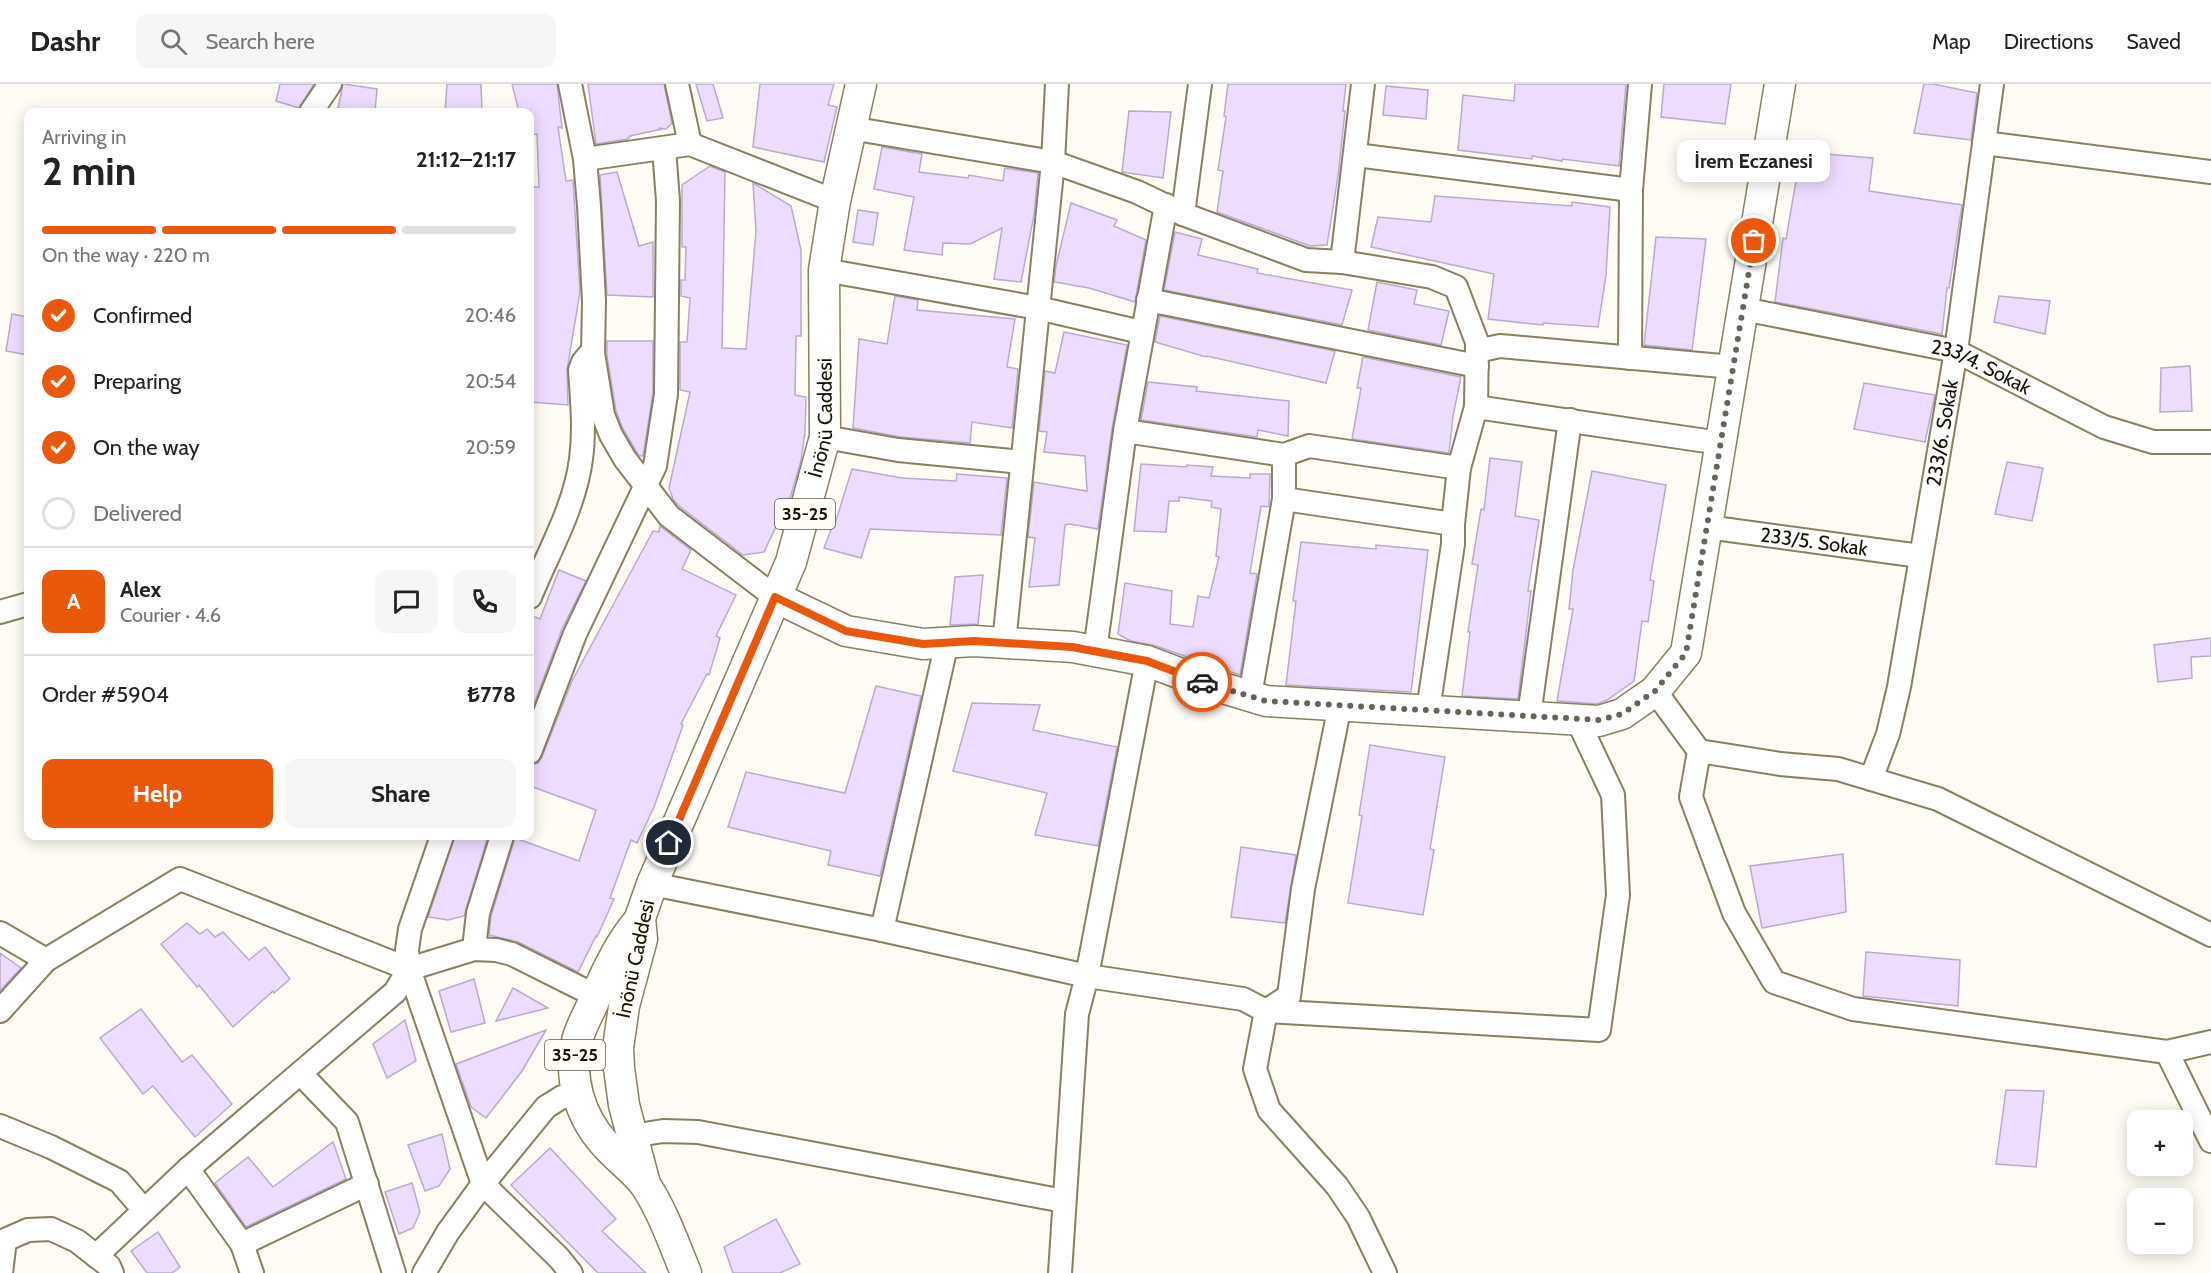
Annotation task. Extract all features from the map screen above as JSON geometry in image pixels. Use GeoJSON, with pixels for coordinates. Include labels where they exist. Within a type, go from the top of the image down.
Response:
{"type":"FeatureCollection","features":[{"type":"Feature","properties":{"kind":"main road","name":"İnönü Caddesi"},"geometry":{"type":"LineString","coordinates":[[645,1184],[621,1085],[618,1048],[624,1006],[642,939],[640,918],[652,884],[791,562],[801,529],[825,437],[824,270],[850,128],[861,84]]}},
{"type":"Feature","properties":{"kind":"main road"},"geometry":{"type":"LineString","coordinates":[[775,597],[846,631],[923,644],[974,641],[1072,647],[1147,661],[1200,681],[1266,701],[1599,720],[1622,714],[1655,691],[1686,653],[1780,84]]}},
{"type":"Feature","properties":{"kind":"main road","name":"35-25"},"geometry":{"type":"LineString","coordinates":[[640,918],[627,934],[596,996],[577,1041],[574,1067],[577,1092],[594,1131],[645,1184],[671,1236],[686,1273]]}},
{"type":"Feature","properties":{"kind":"main road"},"geometry":{"type":"LineString","coordinates":[[577,1041],[618,1048]]}},
{"type":"Feature","properties":{"kind":"main road"},"geometry":{"type":"LineString","coordinates":[[577,1092],[594,1093],[621,1085]]}},
{"type":"Feature","properties":{"kind":"street"},"geometry":{"type":"LineString","coordinates":[[314,108],[330,84]]}},
{"type":"Feature","properties":{"kind":"street"},"geometry":{"type":"LineString","coordinates":[[570,84],[585,159],[594,301],[593,353],[603,415],[625,459],[669,516],[775,597]]}},
{"type":"Feature","properties":{"kind":"street"},"geometry":{"type":"LineString","coordinates":[[677,84],[690,144]]}},
{"type":"Feature","properties":{"kind":"street"},"geometry":{"type":"LineString","coordinates":[[1004,643],[1053,162],[1057,84]]}},
{"type":"Feature","properties":{"kind":"street"},"geometry":{"type":"LineString","coordinates":[[1095,651],[1141,332],[1174,209],[1200,84]]}},
{"type":"Feature","properties":{"kind":"street"},"geometry":{"type":"LineString","coordinates":[[1342,262],[1363,84]]}},
{"type":"Feature","properties":{"kind":"street"},"geometry":{"type":"LineString","coordinates":[[1630,358],[1631,190],[1640,84]]}},
{"type":"Feature","properties":{"kind":"street","name":"233/6. Sokak"},"geometry":{"type":"LineString","coordinates":[[1870,779],[1888,734],[1899,687],[1956,351],[1992,84]]}},
{"type":"Feature","properties":{"kind":"street"},"geometry":{"type":"LineString","coordinates":[[850,128],[1053,162],[1137,192],[1174,209],[1306,260],[1342,262],[1432,277],[1456,287],[1477,342],[1476,407],[1459,468],[1453,544],[1428,710]]}},
{"type":"Feature","properties":{"kind":"street"},"geometry":{"type":"LineString","coordinates":[[1984,143],[2211,172]]}},
{"type":"Feature","properties":{"kind":"street"},"geometry":{"type":"LineString","coordinates":[[585,159],[690,144],[836,201]]}},
{"type":"Feature","properties":{"kind":"street"},"geometry":{"type":"LineString","coordinates":[[534,742],[575,634],[655,466],[666,394],[669,201],[664,148]]}},
{"type":"Feature","properties":{"kind":"street"},"geometry":{"type":"LineString","coordinates":[[1356,155],[1631,190]]}},
{"type":"Feature","properties":{"kind":"street"},"geometry":{"type":"LineString","coordinates":[[824,270],[1038,309],[1141,332]]}},
{"type":"Feature","properties":{"kind":"street"},"geometry":{"type":"LineString","coordinates":[[1148,300],[1477,359],[1500,346],[1733,367]]}},
{"type":"Feature","properties":{"kind":"street","name":"233/4. Sokak"},"geometry":{"type":"LineString","coordinates":[[1743,309],[1956,351],[2104,427],[2153,442],[2211,442]]}},
{"type":"Feature","properties":{"kind":"street"},"geometry":{"type":"LineString","coordinates":[[534,588],[575,485],[583,436],[580,370],[583,362],[593,353]]}},
{"type":"Feature","properties":{"kind":"street"},"geometry":{"type":"LineString","coordinates":[[1476,407],[1720,443]]}},
{"type":"Feature","properties":{"kind":"street"},"geometry":{"type":"LineString","coordinates":[[1529,717],[1570,420]]}},
{"type":"Feature","properties":{"kind":"street"},"geometry":{"type":"LineString","coordinates":[[1125,431],[1284,454],[1309,446],[1459,468]]}},
{"type":"Feature","properties":{"kind":"street"},"geometry":{"type":"LineString","coordinates":[[825,437],[898,450],[1022,462]]}},
{"type":"Feature","properties":{"kind":"street"},"geometry":{"type":"LineString","coordinates":[[1251,696],[1284,499],[1284,454]]}},
{"type":"Feature","properties":{"kind":"street"},"geometry":{"type":"LineString","coordinates":[[1284,499],[1453,524]]}},
{"type":"Feature","properties":{"kind":"street","name":"233/5. Sokak"},"geometry":{"type":"LineString","coordinates":[[1707,527],[1920,556]]}},
{"type":"Feature","properties":{"kind":"street"},"geometry":{"type":"LineString","coordinates":[[0,612],[24,605]]}},
{"type":"Feature","properties":{"kind":"street"},"geometry":{"type":"LineString","coordinates":[[882,930],[947,642]]}},
{"type":"Feature","properties":{"kind":"street"},"geometry":{"type":"LineString","coordinates":[[1060,1273],[1077,1014],[1087,976],[1147,661]]}},
{"type":"Feature","properties":{"kind":"street"},"geometry":{"type":"LineString","coordinates":[[1655,691],[1699,751],[1780,764],[1838,769],[1938,799],[2211,935]]}},
{"type":"Feature","properties":{"kind":"street"},"geometry":{"type":"LineString","coordinates":[[1340,705],[1303,889],[1289,996],[1266,1011],[1255,1069],[1269,1110],[1337,1186],[1358,1217],[1385,1273]]}},
{"type":"Feature","properties":{"kind":"street"},"geometry":{"type":"LineString","coordinates":[[652,884],[882,930],[1087,976],[1244,999],[1266,1011],[1599,1030],[1618,896],[1613,795],[1577,719]]}},
{"type":"Feature","properties":{"kind":"street"},"geometry":{"type":"LineString","coordinates":[[1699,751],[1691,796],[1734,913],[1774,982],[1853,1009],[2167,1052],[2211,1042]]}},
{"type":"Feature","properties":{"kind":"street"},"geometry":{"type":"LineString","coordinates":[[441,840],[410,929],[407,950],[409,969],[483,1184],[559,1258],[571,1273]]}},
{"type":"Feature","properties":{"kind":"street"},"geometry":{"type":"LineString","coordinates":[[474,949],[478,913],[501,840]]}},
{"type":"Feature","properties":{"kind":"street"},"geometry":{"type":"LineString","coordinates":[[0,1011],[46,960],[180,879],[409,969],[474,949],[496,950],[512,954],[596,996]]}},
{"type":"Feature","properties":{"kind":"street"},"geometry":{"type":"LineString","coordinates":[[0,933],[46,960]]}},
{"type":"Feature","properties":{"kind":"street"},"geometry":{"type":"LineString","coordinates":[[96,1256],[188,1169],[395,992],[409,969]]}},
{"type":"Feature","properties":{"kind":"street"},"geometry":{"type":"LineString","coordinates":[[2167,1052],[2211,1142]]}},
{"type":"Feature","properties":{"kind":"street"},"geometry":{"type":"LineString","coordinates":[[301,1074],[347,1122],[394,1273]]}},
{"type":"Feature","properties":{"kind":"street"},"geometry":{"type":"LineString","coordinates":[[424,1273],[448,1232],[483,1184],[546,1107],[562,1097],[577,1092]]}},
{"type":"Feature","properties":{"kind":"street"},"geometry":{"type":"LineString","coordinates":[[0,1126],[51,1147],[118,1181],[144,1210]]}},
{"type":"Feature","properties":{"kind":"street"},"geometry":{"type":"LineString","coordinates":[[632,1136],[663,1131],[698,1132],[1064,1201]]}},
{"type":"Feature","properties":{"kind":"street"},"geometry":{"type":"LineString","coordinates":[[188,1169],[242,1244],[252,1273]]}},
{"type":"Feature","properties":{"kind":"street"},"geometry":{"type":"LineString","coordinates":[[242,1244],[367,1184]]}},
{"type":"Feature","properties":{"kind":"street"},"geometry":{"type":"LineString","coordinates":[[1,1273],[5,1240],[28,1230],[51,1229],[77,1241],[109,1266],[112,1273]]}},
{"type":"Feature","properties":{"kind":"building"},"geometry":{"type":"Polygon","coordinates":[[[280,84],[314,84],[299,108],[276,101],[280,84]]]}},
{"type":"Feature","properties":{"kind":"building"},"geometry":{"type":"Polygon","coordinates":[[[343,84],[377,89],[375,108],[338,108],[343,84]]]}},
{"type":"Feature","properties":{"kind":"building"},"geometry":{"type":"Polygon","coordinates":[[[447,84],[481,84],[482,108],[445,108],[447,84]]]}},
{"type":"Feature","properties":{"kind":"building"},"geometry":{"type":"Polygon","coordinates":[[[512,84],[557,84],[562,128],[558,127],[566,181],[573,180],[580,292],[567,370],[568,405],[534,402],[534,187],[539,187],[537,134],[534,134],[534,108],[518,108],[512,84]]]}},
{"type":"Feature","properties":{"kind":"building"},"geometry":{"type":"Polygon","coordinates":[[[588,84],[664,84],[672,123],[666,129],[659,128],[662,129],[630,136],[628,139],[596,144],[588,84]]]}},
{"type":"Feature","properties":{"kind":"building"},"geometry":{"type":"Polygon","coordinates":[[[696,84],[713,84],[723,118],[707,121],[696,84]]]}},
{"type":"Feature","properties":{"kind":"building"},"geometry":{"type":"Polygon","coordinates":[[[760,84],[834,84],[828,105],[837,107],[824,162],[753,147],[760,84]]]}},
{"type":"Feature","properties":{"kind":"building"},"geometry":{"type":"Polygon","coordinates":[[[1228,84],[1346,84],[1338,176],[1327,245],[1310,246],[1217,212],[1223,171],[1218,170],[1226,117],[1224,116],[1228,84]]]}},
{"type":"Feature","properties":{"kind":"building"},"geometry":{"type":"Polygon","coordinates":[[[1515,84],[1626,84],[1619,166],[1458,150],[1463,95],[1514,101],[1515,84]]]}},
{"type":"Feature","properties":{"kind":"building"},"geometry":{"type":"Polygon","coordinates":[[[1664,84],[1731,84],[1725,124],[1661,117],[1664,84]]]}},
{"type":"Feature","properties":{"kind":"building"},"geometry":{"type":"Polygon","coordinates":[[[1924,84],[1977,93],[1971,140],[1914,133],[1924,84]]]}},
{"type":"Feature","properties":{"kind":"building"},"geometry":{"type":"Polygon","coordinates":[[[1386,86],[1428,90],[1426,119],[1383,115],[1386,86]]]}},
{"type":"Feature","properties":{"kind":"building"},"geometry":{"type":"Polygon","coordinates":[[[1129,111],[1171,112],[1163,178],[1122,172],[1129,111]]]}},
{"type":"Feature","properties":{"kind":"building"},"geometry":{"type":"Polygon","coordinates":[[[882,147],[922,154],[919,172],[968,178],[969,175],[1003,181],[1005,168],[1038,173],[1034,215],[1021,282],[994,279],[1002,228],[970,244],[943,243],[942,255],[904,250],[914,197],[874,189],[882,147]]]}},
{"type":"Feature","properties":{"kind":"building"},"geometry":{"type":"Polygon","coordinates":[[[1801,152],[1873,158],[1869,191],[1962,205],[1949,288],[1947,288],[1942,334],[1775,302],[1783,238],[1786,239],[1801,152]]]}},
{"type":"Feature","properties":{"kind":"building"},"geometry":{"type":"Polygon","coordinates":[[[710,166],[725,172],[722,348],[746,349],[756,231],[753,183],[791,206],[801,250],[801,336],[796,336],[795,395],[806,397],[801,461],[791,495],[764,552],[743,555],[679,506],[673,499],[669,488],[690,392],[680,390],[680,342],[687,342],[690,298],[681,296],[681,280],[685,280],[686,247],[682,247],[682,185],[710,166]]]}},
{"type":"Feature","properties":{"kind":"building"},"geometry":{"type":"Polygon","coordinates":[[[617,172],[639,246],[653,242],[653,297],[607,295],[600,175],[617,172]]]}},
{"type":"Feature","properties":{"kind":"building"},"geometry":{"type":"Polygon","coordinates":[[[1435,196],[1572,206],[1572,202],[1610,207],[1606,275],[1598,327],[1543,323],[1543,325],[1488,319],[1494,274],[1371,247],[1378,217],[1431,222],[1435,196]]]}},
{"type":"Feature","properties":{"kind":"building"},"geometry":{"type":"Polygon","coordinates":[[[1071,203],[1117,220],[1114,226],[1146,240],[1135,302],[1089,288],[1054,282],[1071,203]]]}},
{"type":"Feature","properties":{"kind":"building"},"geometry":{"type":"Polygon","coordinates":[[[858,210],[878,213],[873,245],[853,242],[858,210]]]}},
{"type":"Feature","properties":{"kind":"building"},"geometry":{"type":"Polygon","coordinates":[[[1175,232],[1202,239],[1198,255],[1258,269],[1257,273],[1352,290],[1342,325],[1164,290],[1175,232]]]}},
{"type":"Feature","properties":{"kind":"building"},"geometry":{"type":"Polygon","coordinates":[[[1656,237],[1706,239],[1692,350],[1644,345],[1656,237]]]}},
{"type":"Feature","properties":{"kind":"building"},"geometry":{"type":"Polygon","coordinates":[[[1377,282],[1417,290],[1414,304],[1449,311],[1441,345],[1368,330],[1377,282]]]}},
{"type":"Feature","properties":{"kind":"building"},"geometry":{"type":"Polygon","coordinates":[[[895,296],[918,300],[917,310],[1015,319],[1007,367],[1018,369],[1012,428],[972,422],[970,443],[900,437],[853,428],[859,339],[887,344],[895,296]]]}},
{"type":"Feature","properties":{"kind":"building"},"geometry":{"type":"Polygon","coordinates":[[[1999,296],[2050,301],[2045,334],[1994,322],[1999,296]]]}},
{"type":"Feature","properties":{"kind":"building"},"geometry":{"type":"Polygon","coordinates":[[[12,314],[24,316],[24,354],[6,351],[12,314]]]}},
{"type":"Feature","properties":{"kind":"building"},"geometry":{"type":"Polygon","coordinates":[[[1160,316],[1335,351],[1326,383],[1206,357],[1155,342],[1160,316]]]}},
{"type":"Feature","properties":{"kind":"building"},"geometry":{"type":"Polygon","coordinates":[[[1064,332],[1127,345],[1098,529],[1065,525],[1059,585],[1029,587],[1035,538],[1028,537],[1034,482],[1087,491],[1085,456],[1044,452],[1047,432],[1039,431],[1045,371],[1055,373],[1064,332]]]}},
{"type":"Feature","properties":{"kind":"building"},"geometry":{"type":"Polygon","coordinates":[[[607,341],[653,341],[653,393],[643,456],[639,456],[623,429],[616,411],[607,356],[607,341]]]}},
{"type":"Feature","properties":{"kind":"building"},"geometry":{"type":"Polygon","coordinates":[[[1363,357],[1461,377],[1453,416],[1449,453],[1352,439],[1361,388],[1357,388],[1363,357]]]}},
{"type":"Feature","properties":{"kind":"building"},"geometry":{"type":"Polygon","coordinates":[[[2190,366],[2192,411],[2160,412],[2161,368],[2190,366]]]}},
{"type":"Feature","properties":{"kind":"building"},"geometry":{"type":"Polygon","coordinates":[[[1148,382],[1197,387],[1196,391],[1289,401],[1288,436],[1258,430],[1257,437],[1141,420],[1148,382]]]}},
{"type":"Feature","properties":{"kind":"building"},"geometry":{"type":"Polygon","coordinates":[[[1864,383],[1935,395],[1925,442],[1854,429],[1864,383]]]}},
{"type":"Feature","properties":{"kind":"building"},"geometry":{"type":"Polygon","coordinates":[[[1490,458],[1522,462],[1515,516],[1539,520],[1528,591],[1531,591],[1518,699],[1462,696],[1470,632],[1468,632],[1478,565],[1472,564],[1481,509],[1484,510],[1490,458]]]}},
{"type":"Feature","properties":{"kind":"building"},"geometry":{"type":"Polygon","coordinates":[[[2007,462],[2043,468],[2032,521],[1995,514],[2007,462]]]}},
{"type":"Feature","properties":{"kind":"building"},"geometry":{"type":"Polygon","coordinates":[[[1141,464],[1213,467],[1211,476],[1250,478],[1250,474],[1270,474],[1269,507],[1261,506],[1250,573],[1257,574],[1240,675],[1153,645],[1131,641],[1118,634],[1125,583],[1172,591],[1170,624],[1193,627],[1198,596],[1209,598],[1219,557],[1216,556],[1221,509],[1211,507],[1212,501],[1179,497],[1179,501],[1169,501],[1166,532],[1134,531],[1141,464]]]}},
{"type":"Feature","properties":{"kind":"building"},"geometry":{"type":"Polygon","coordinates":[[[852,469],[902,478],[956,481],[957,474],[1007,478],[1001,535],[870,529],[861,558],[824,548],[832,527],[834,527],[852,469]]]}},
{"type":"Feature","properties":{"kind":"building"},"geometry":{"type":"Polygon","coordinates":[[[1592,471],[1666,485],[1650,580],[1654,581],[1648,622],[1642,621],[1634,681],[1607,700],[1597,704],[1557,701],[1573,609],[1569,609],[1573,570],[1592,471]]]}},
{"type":"Feature","properties":{"kind":"building"},"geometry":{"type":"Polygon","coordinates":[[[660,526],[691,550],[682,569],[736,595],[716,636],[720,638],[709,675],[707,674],[681,724],[683,725],[654,807],[637,843],[631,840],[610,898],[614,899],[578,972],[518,942],[489,935],[491,916],[514,840],[521,840],[579,861],[596,810],[534,787],[534,764],[538,763],[542,757],[572,681],[653,531],[659,532],[660,526]]]}},
{"type":"Feature","properties":{"kind":"building"},"geometry":{"type":"Polygon","coordinates":[[[1301,542],[1376,549],[1376,545],[1428,550],[1411,692],[1286,685],[1296,601],[1293,601],[1301,542]]]}},
{"type":"Feature","properties":{"kind":"building"},"geometry":{"type":"Polygon","coordinates":[[[559,570],[586,581],[562,629],[534,704],[534,617],[540,619],[559,570]]]}},
{"type":"Feature","properties":{"kind":"building"},"geometry":{"type":"Polygon","coordinates":[[[983,575],[978,624],[950,625],[955,577],[983,575]]]}},
{"type":"Feature","properties":{"kind":"building"},"geometry":{"type":"Polygon","coordinates":[[[2211,638],[2211,656],[2191,657],[2192,678],[2158,682],[2154,645],[2211,638]]]}},
{"type":"Feature","properties":{"kind":"building"},"geometry":{"type":"Polygon","coordinates":[[[876,686],[921,696],[880,876],[828,865],[831,851],[728,827],[746,772],[845,793],[876,686]]]}},
{"type":"Feature","properties":{"kind":"building"},"geometry":{"type":"Polygon","coordinates":[[[972,703],[1040,705],[1033,730],[1117,747],[1098,846],[1035,835],[1047,793],[953,771],[972,703]]]}},
{"type":"Feature","properties":{"kind":"building"},"geometry":{"type":"Polygon","coordinates":[[[1370,745],[1445,757],[1430,849],[1434,850],[1423,915],[1348,903],[1362,816],[1359,815],[1370,745]]]}},
{"type":"Feature","properties":{"kind":"building"},"geometry":{"type":"Polygon","coordinates":[[[454,840],[487,840],[464,916],[448,920],[428,917],[454,840]]]}},
{"type":"Feature","properties":{"kind":"building"},"geometry":{"type":"Polygon","coordinates":[[[1241,847],[1296,855],[1285,923],[1231,917],[1241,847]]]}},
{"type":"Feature","properties":{"kind":"building"},"geometry":{"type":"Polygon","coordinates":[[[1843,854],[1846,912],[1762,928],[1750,866],[1843,854]]]}},
{"type":"Feature","properties":{"kind":"building"},"geometry":{"type":"Polygon","coordinates":[[[187,923],[200,934],[207,929],[215,937],[223,932],[249,960],[265,947],[290,979],[233,1027],[199,985],[197,987],[161,944],[187,923]]]}},
{"type":"Feature","properties":{"kind":"building"},"geometry":{"type":"Polygon","coordinates":[[[1866,952],[1960,960],[1958,1006],[1863,996],[1866,952]]]}},
{"type":"Feature","properties":{"kind":"building"},"geometry":{"type":"Polygon","coordinates":[[[0,953],[21,968],[0,991],[0,953]]]}},
{"type":"Feature","properties":{"kind":"building"},"geometry":{"type":"Polygon","coordinates":[[[474,979],[485,1023],[451,1032],[439,991],[474,979]]]}},
{"type":"Feature","properties":{"kind":"building"},"geometry":{"type":"Polygon","coordinates":[[[513,988],[548,1008],[496,1021],[513,988]]]}},
{"type":"Feature","properties":{"kind":"building"},"geometry":{"type":"Polygon","coordinates":[[[141,1009],[182,1062],[192,1055],[232,1104],[195,1137],[153,1086],[143,1094],[100,1038],[141,1009]]]}},
{"type":"Feature","properties":{"kind":"building"},"geometry":{"type":"Polygon","coordinates":[[[405,1020],[416,1061],[387,1078],[373,1044],[405,1020]]]}},
{"type":"Feature","properties":{"kind":"building"},"geometry":{"type":"Polygon","coordinates":[[[546,1030],[522,1071],[486,1118],[471,1107],[456,1064],[546,1030]]]}},
{"type":"Feature","properties":{"kind":"building"},"geometry":{"type":"Polygon","coordinates":[[[2006,1090],[2044,1091],[2036,1167],[1996,1164],[2006,1090]]]}},
{"type":"Feature","properties":{"kind":"building"},"geometry":{"type":"Polygon","coordinates":[[[442,1134],[450,1169],[439,1186],[425,1191],[408,1145],[442,1134]]]}},
{"type":"Feature","properties":{"kind":"building"},"geometry":{"type":"Polygon","coordinates":[[[333,1142],[346,1179],[246,1227],[215,1183],[248,1157],[273,1187],[333,1142]]]}},
{"type":"Feature","properties":{"kind":"building"},"geometry":{"type":"Polygon","coordinates":[[[550,1148],[616,1219],[602,1231],[646,1273],[598,1273],[511,1185],[550,1148]]]}},
{"type":"Feature","properties":{"kind":"building"},"geometry":{"type":"Polygon","coordinates":[[[412,1183],[420,1212],[413,1228],[399,1234],[385,1192],[412,1183]]]}},
{"type":"Feature","properties":{"kind":"building"},"geometry":{"type":"Polygon","coordinates":[[[776,1219],[800,1264],[780,1273],[733,1273],[724,1247],[776,1219]]]}},
{"type":"Feature","properties":{"kind":"building"},"geometry":{"type":"Polygon","coordinates":[[[158,1232],[180,1267],[172,1273],[147,1273],[131,1251],[158,1232]]]}},
{"type":"Feature","properties":{"kind":"way so far"},"geometry":{"type":"LineString","coordinates":[[1202,682],[1266,701],[1599,720],[1622,714],[1655,691],[1686,653],[1754,241]]}},
{"type":"Feature","properties":{"kind":"place","name":"İrem Eczanesi"},"geometry":{"type":"Point","coordinates":[1754,241]}},
{"type":"Feature","properties":{"kind":"route"},"geometry":{"type":"LineString","coordinates":[[669,843],[775,597],[846,631],[923,644],[974,641],[1072,647],[1147,661],[1202,682]]}}]}
